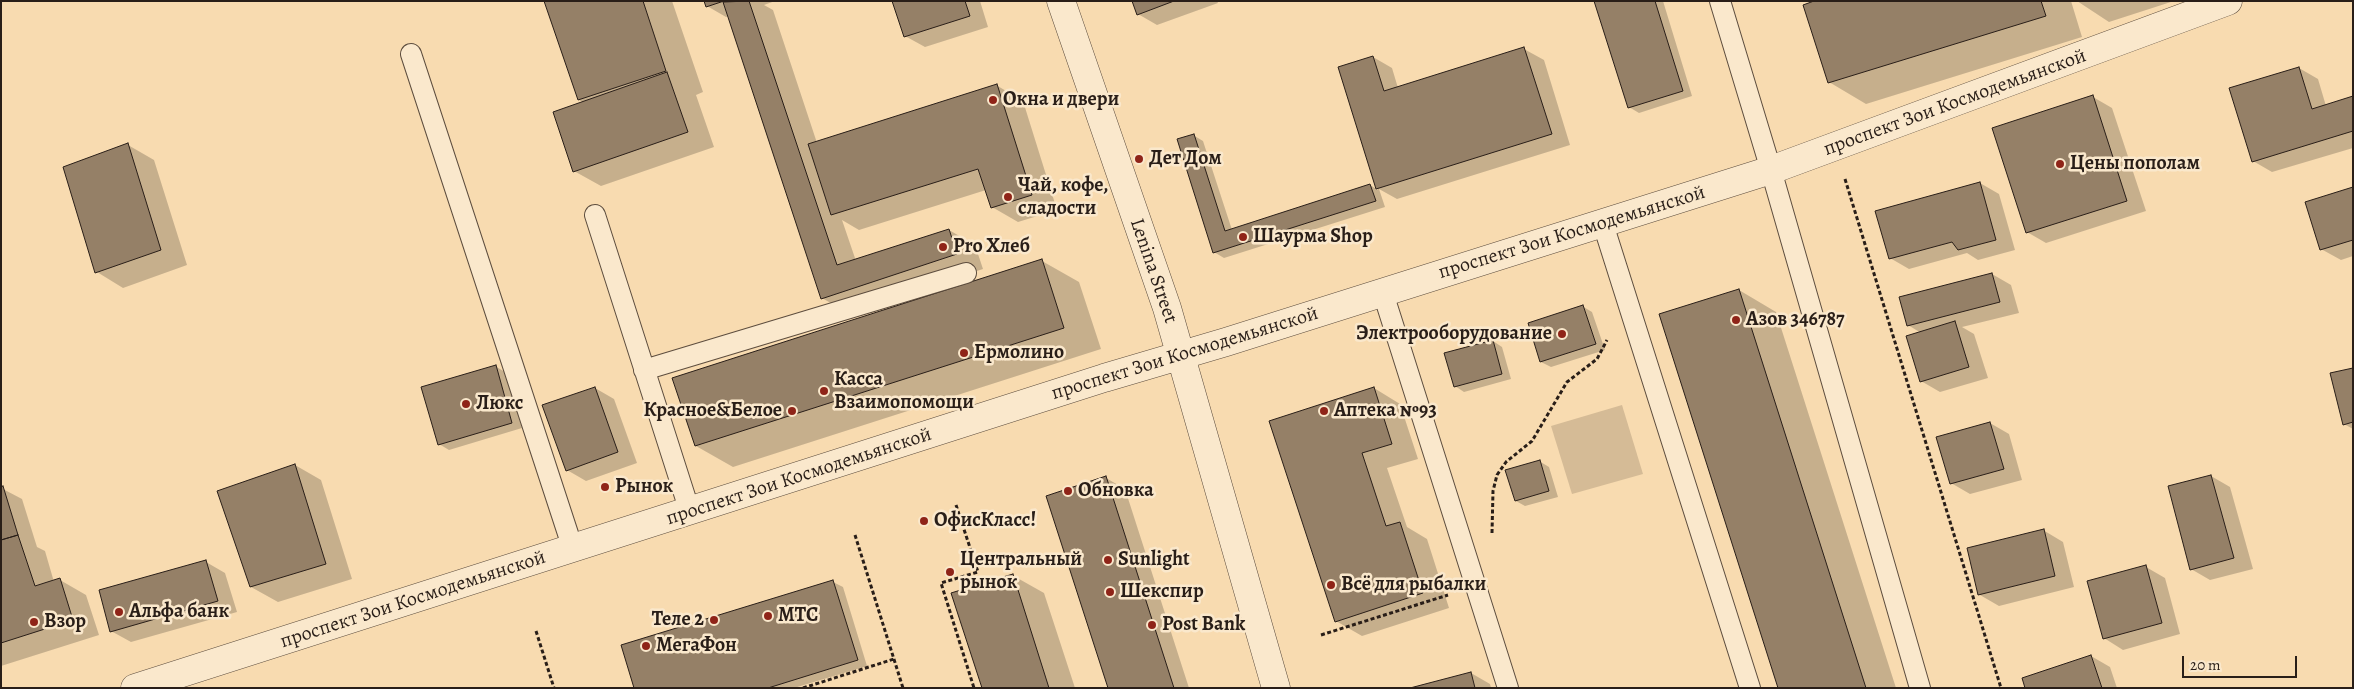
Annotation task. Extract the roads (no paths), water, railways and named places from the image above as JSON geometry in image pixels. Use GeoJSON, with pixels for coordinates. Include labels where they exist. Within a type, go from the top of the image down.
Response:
{"type":"FeatureCollection","features":[{"type":"Feature","properties":{"kind":"street","name":"Lenina Street"},"geometry":{"type":"LineString","coordinates":[[1061,1],[1164,299],[1276,688]]}},
{"type":"Feature","properties":{"kind":"street","name":"проспект Зои Космодемьянской"},"geometry":{"type":"LineString","coordinates":[[135,688],[1104,378],[1181,356],[1771,170],[2228,1]]}},
{"type":"Feature","properties":{"kind":"lane"},"geometry":{"type":"LineString","coordinates":[[1720,1],[1771,170],[1920,688]]}},
{"type":"Feature","properties":{"kind":"lane"},"geometry":{"type":"LineString","coordinates":[[411,54],[573,549]]}},
{"type":"Feature","properties":{"kind":"lane"},"geometry":{"type":"LineString","coordinates":[[595,215],[690,512]]}},
{"type":"Feature","properties":{"kind":"lane"},"geometry":{"type":"LineString","coordinates":[[1603,224],[1750,688]]}},
{"type":"Feature","properties":{"kind":"lane"},"geometry":{"type":"LineString","coordinates":[[644,370],[966,273]]}},
{"type":"Feature","properties":{"kind":"lane"},"geometry":{"type":"LineString","coordinates":[[1382,293],[1508,688]]}},
{"type":"Feature","properties":{"kind":"place","name":"Окна и двери"},"geometry":{"type":"Point","coordinates":[993,100]}},
{"type":"Feature","properties":{"kind":"place","name":"Дет Дом"},"geometry":{"type":"Point","coordinates":[1139,159]}},
{"type":"Feature","properties":{"kind":"place","name":"Цены пополам"},"geometry":{"type":"Point","coordinates":[2060,164]}},
{"type":"Feature","properties":{"kind":"place","name":"Чай, кофе, сладости"},"geometry":{"type":"Point","coordinates":[1008,197]}},
{"type":"Feature","properties":{"kind":"place","name":"Шаурма Shop"},"geometry":{"type":"Point","coordinates":[1243,237]}},
{"type":"Feature","properties":{"kind":"place","name":"Pro Хлеб"},"geometry":{"type":"Point","coordinates":[943,247]}},
{"type":"Feature","properties":{"kind":"place","name":"Азов 346787"},"geometry":{"type":"Point","coordinates":[1736,320]}},
{"type":"Feature","properties":{"kind":"place","name":"Электрооборудование"},"geometry":{"type":"Point","coordinates":[1562,334]}},
{"type":"Feature","properties":{"kind":"place","name":"Ермолино"},"geometry":{"type":"Point","coordinates":[964,353]}},
{"type":"Feature","properties":{"kind":"place","name":"Касса Взаимопомощи"},"geometry":{"type":"Point","coordinates":[824,391]}},
{"type":"Feature","properties":{"kind":"place","name":"Люкс"},"geometry":{"type":"Point","coordinates":[466,404]}},
{"type":"Feature","properties":{"kind":"place","name":"Красное&Белое"},"geometry":{"type":"Point","coordinates":[792,411]}},
{"type":"Feature","properties":{"kind":"place","name":"Аптека №93"},"geometry":{"type":"Point","coordinates":[1324,411]}},
{"type":"Feature","properties":{"kind":"place","name":"Рынок"},"geometry":{"type":"Point","coordinates":[605,487]}},
{"type":"Feature","properties":{"kind":"place","name":"Обновка"},"geometry":{"type":"Point","coordinates":[1068,491]}},
{"type":"Feature","properties":{"kind":"place","name":"ОфисКласс!"},"geometry":{"type":"Point","coordinates":[924,521]}},
{"type":"Feature","properties":{"kind":"place","name":"Sunlight"},"geometry":{"type":"Point","coordinates":[1108,560]}},
{"type":"Feature","properties":{"kind":"place","name":"Центральный рынок"},"geometry":{"type":"Point","coordinates":[950,572]}},
{"type":"Feature","properties":{"kind":"place","name":"Всё для рыбалки"},"geometry":{"type":"Point","coordinates":[1331,585]}},
{"type":"Feature","properties":{"kind":"place","name":"Шекспир"},"geometry":{"type":"Point","coordinates":[1110,592]}},
{"type":"Feature","properties":{"kind":"place","name":"Альфа банк"},"geometry":{"type":"Point","coordinates":[119,612]}},
{"type":"Feature","properties":{"kind":"place","name":"МТС"},"geometry":{"type":"Point","coordinates":[768,616]}},
{"type":"Feature","properties":{"kind":"place","name":"Теле 2"},"geometry":{"type":"Point","coordinates":[714,620]}},
{"type":"Feature","properties":{"kind":"place","name":"Взор"},"geometry":{"type":"Point","coordinates":[34,622]}},
{"type":"Feature","properties":{"kind":"place","name":"Post Bank"},"geometry":{"type":"Point","coordinates":[1152,625]}},
{"type":"Feature","properties":{"kind":"place","name":"МегаФон"},"geometry":{"type":"Point","coordinates":[646,646]}}]}
